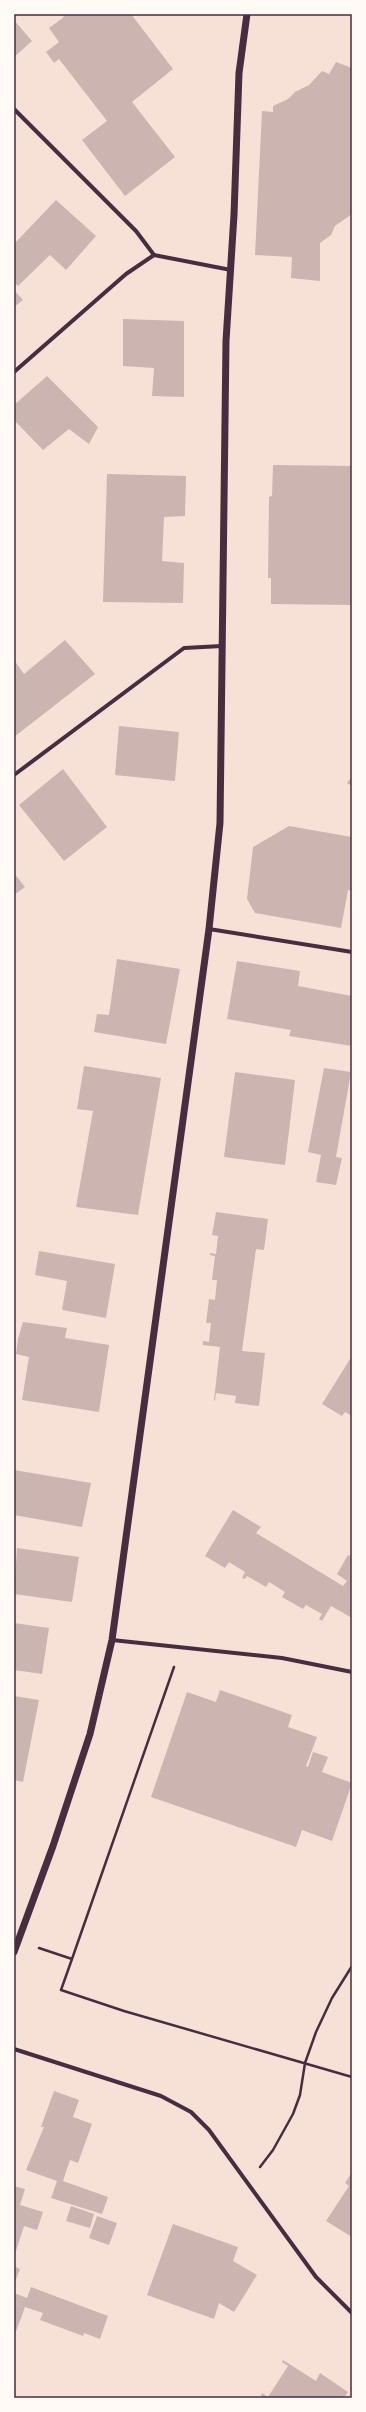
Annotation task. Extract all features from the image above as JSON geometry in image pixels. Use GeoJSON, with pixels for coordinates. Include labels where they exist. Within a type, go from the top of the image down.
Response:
{"type":"FeatureCollection","features":[{"type":"Feature","properties":{"kind":"street"},"geometry":{"type":"LineString","coordinates":[[14,1952],[53,1846],[90,1734],[112,1640],[209,929],[220,823],[226,349],[231,270],[239,73],[247,14]]}},
{"type":"Feature","properties":{"kind":"street"},"geometry":{"type":"LineString","coordinates":[[14,108],[136,231],[154,255],[231,270]]}},
{"type":"Feature","properties":{"kind":"street"},"geometry":{"type":"LineString","coordinates":[[14,372],[126,274],[154,255]]}},
{"type":"Feature","properties":{"kind":"street"},"geometry":{"type":"LineString","coordinates":[[14,775],[184,648],[222,646]]}},
{"type":"Feature","properties":{"kind":"street"},"geometry":{"type":"LineString","coordinates":[[209,929],[352,952]]}},
{"type":"Feature","properties":{"kind":"street"},"geometry":{"type":"LineString","coordinates":[[112,1640],[282,1658],[352,1672]]}},
{"type":"Feature","properties":{"kind":"street"},"geometry":{"type":"LineString","coordinates":[[14,2049],[161,2096],[191,2112],[209,2130],[316,2277],[352,2313]]}},
{"type":"Feature","properties":{"kind":"path"},"geometry":{"type":"LineString","coordinates":[[181,1647],[61,1990],[124,2011],[352,2077]]}},
{"type":"Feature","properties":{"kind":"path"},"geometry":{"type":"LineString","coordinates":[[18,1940],[72,1959]]}},
{"type":"Feature","properties":{"kind":"path"},"geometry":{"type":"LineString","coordinates":[[248,2184],[273,2150],[293,2114],[300,2096],[305,2063],[316,2032],[332,1998],[352,1966]]}},
{"type":"Feature","properties":{"kind":"building"},"geometry":{"type":"Polygon","coordinates":[[[61,14],[131,14],[173,69],[132,102],[175,157],[125,196],[82,140],[107,121],[59,59],[54,63],[46,52],[59,42],[49,28],[64,17],[61,14]]]}},
{"type":"Feature","properties":{"kind":"building"},"geometry":{"type":"Polygon","coordinates":[[[14,20],[32,41],[14,57],[14,20]]]}},
{"type":"Feature","properties":{"kind":"building"},"geometry":{"type":"Polygon","coordinates":[[[336,62],[352,68],[352,214],[335,226],[331,235],[320,243],[320,281],[291,278],[292,257],[255,255],[262,111],[273,112],[273,106],[288,99],[295,92],[309,85],[322,71],[329,74],[336,62]]]}},
{"type":"Feature","properties":{"kind":"building"},"geometry":{"type":"Polygon","coordinates":[[[56,200],[96,236],[66,270],[50,255],[18,286],[14,282],[14,244],[56,200]]]}},
{"type":"Feature","properties":{"kind":"building"},"geometry":{"type":"Polygon","coordinates":[[[14,290],[23,300],[14,307],[14,290]]]}},
{"type":"Feature","properties":{"kind":"building"},"geometry":{"type":"Polygon","coordinates":[[[123,319],[184,321],[184,397],[152,396],[154,368],[123,366],[123,319]]]}},
{"type":"Feature","properties":{"kind":"building"},"geometry":{"type":"Polygon","coordinates":[[[47,376],[98,427],[89,444],[69,429],[43,450],[14,420],[14,405],[47,376]]]}},
{"type":"Feature","properties":{"kind":"building"},"geometry":{"type":"Polygon","coordinates":[[[273,465],[352,466],[352,605],[271,604],[271,578],[268,578],[269,497],[272,496],[273,465]]]}},
{"type":"Feature","properties":{"kind":"building"},"geometry":{"type":"Polygon","coordinates":[[[107,474],[186,476],[185,516],[164,517],[162,561],[184,563],[183,603],[103,602],[107,474]]]}},
{"type":"Feature","properties":{"kind":"building"},"geometry":{"type":"Polygon","coordinates":[[[65,640],[95,674],[14,737],[14,660],[24,674],[65,640]]]}},
{"type":"Feature","properties":{"kind":"building"},"geometry":{"type":"Polygon","coordinates":[[[119,726],[179,732],[175,781],[115,775],[119,726]]]}},
{"type":"Feature","properties":{"kind":"building"},"geometry":{"type":"Polygon","coordinates":[[[63,769],[107,827],[64,861],[19,805],[63,769]]]}},
{"type":"Feature","properties":{"kind":"building"},"geometry":{"type":"Polygon","coordinates":[[[352,776],[352,786],[347,783],[352,776]]]}},
{"type":"Feature","properties":{"kind":"building"},"geometry":{"type":"Polygon","coordinates":[[[289,826],[352,837],[352,891],[348,890],[341,928],[255,913],[247,899],[253,847],[289,826]]]}},
{"type":"Feature","properties":{"kind":"building"},"geometry":{"type":"Polygon","coordinates":[[[14,873],[25,887],[14,895],[14,873]]]}},
{"type":"Feature","properties":{"kind":"building"},"geometry":{"type":"Polygon","coordinates":[[[117,959],[180,969],[166,1044],[94,1032],[97,1014],[109,1015],[117,959]]]}},
{"type":"Feature","properties":{"kind":"building"},"geometry":{"type":"Polygon","coordinates":[[[237,961],[300,971],[298,986],[352,996],[352,1046],[289,1036],[291,1030],[227,1019],[237,961]]]}},
{"type":"Feature","properties":{"kind":"building"},"geometry":{"type":"Polygon","coordinates":[[[84,1066],[161,1078],[138,1215],[76,1207],[93,1111],[77,1109],[84,1066]]]}},
{"type":"Feature","properties":{"kind":"building"},"geometry":{"type":"Polygon","coordinates":[[[324,1068],[351,1072],[336,1157],[342,1158],[336,1185],[316,1182],[321,1155],[308,1152],[324,1068]]]}},
{"type":"Feature","properties":{"kind":"building"},"geometry":{"type":"Polygon","coordinates":[[[235,1072],[295,1080],[285,1165],[224,1157],[235,1072]]]}},
{"type":"Feature","properties":{"kind":"building"},"geometry":{"type":"Polygon","coordinates":[[[216,1212],[268,1219],[264,1250],[256,1249],[242,1351],[265,1353],[259,1406],[235,1403],[236,1396],[216,1393],[215,1401],[214,1400],[220,1347],[203,1345],[203,1341],[209,1342],[211,1323],[206,1323],[209,1299],[215,1300],[217,1280],[212,1280],[215,1256],[210,1255],[210,1253],[216,1254],[218,1236],[212,1235],[216,1212]]]}},
{"type":"Feature","properties":{"kind":"building"},"geometry":{"type":"Polygon","coordinates":[[[39,1251],[115,1264],[106,1318],[62,1310],[67,1281],[35,1275],[39,1251]]]}},
{"type":"Feature","properties":{"kind":"building"},"geometry":{"type":"Polygon","coordinates":[[[23,1322],[67,1328],[65,1338],[109,1345],[99,1412],[22,1400],[29,1357],[16,1354],[18,1339],[23,1322]]]}},
{"type":"Feature","properties":{"kind":"building"},"geometry":{"type":"Polygon","coordinates":[[[350,1359],[352,1360],[352,1416],[345,1412],[342,1416],[322,1404],[350,1359]]]}},
{"type":"Feature","properties":{"kind":"building"},"geometry":{"type":"Polygon","coordinates":[[[14,1470],[91,1483],[82,1527],[14,1515],[14,1470]]]}},
{"type":"Feature","properties":{"kind":"building"},"geometry":{"type":"Polygon","coordinates":[[[233,1510],[261,1527],[256,1533],[343,1586],[347,1581],[337,1574],[348,1555],[352,1557],[352,1618],[331,1606],[322,1621],[319,1619],[322,1614],[306,1605],[303,1609],[282,1597],[285,1592],[269,1582],[266,1587],[247,1576],[245,1579],[242,1578],[245,1572],[229,1562],[225,1568],[205,1556],[233,1510]]]}},
{"type":"Feature","properties":{"kind":"building"},"geometry":{"type":"Polygon","coordinates":[[[17,1548],[79,1557],[72,1602],[14,1594],[17,1548]]]}},
{"type":"Feature","properties":{"kind":"building"},"geometry":{"type":"Polygon","coordinates":[[[14,1623],[49,1628],[42,1674],[14,1670],[14,1623]]]}},
{"type":"Feature","properties":{"kind":"building"},"geometry":{"type":"Polygon","coordinates":[[[220,1690],[292,1715],[288,1727],[317,1737],[306,1766],[308,1767],[313,1752],[328,1757],[322,1772],[352,1783],[332,1841],[302,1830],[296,1847],[151,1797],[187,1692],[216,1702],[220,1690]]]}},
{"type":"Feature","properties":{"kind":"building"},"geometry":{"type":"Polygon","coordinates":[[[14,1696],[39,1700],[23,1782],[14,1780],[14,1696]]]}},
{"type":"Feature","properties":{"kind":"building"},"geometry":{"type":"Polygon","coordinates":[[[54,2091],[79,2100],[73,2117],[92,2124],[78,2163],[70,2160],[63,2181],[108,2197],[102,2214],[51,2198],[57,2181],[26,2170],[44,2127],[41,2127],[54,2091]]]}},
{"type":"Feature","properties":{"kind":"building"},"geometry":{"type":"Polygon","coordinates":[[[352,2172],[352,2237],[326,2221],[349,2186],[345,2183],[352,2172]]]}},
{"type":"Feature","properties":{"kind":"building"},"geometry":{"type":"Polygon","coordinates":[[[14,2186],[25,2189],[20,2205],[43,2212],[37,2230],[24,2226],[16,2251],[14,2250],[14,2186]]]}},
{"type":"Feature","properties":{"kind":"building"},"geometry":{"type":"Polygon","coordinates":[[[71,2206],[94,2214],[90,2228],[66,2221],[71,2206]]]}},
{"type":"Feature","properties":{"kind":"building"},"geometry":{"type":"Polygon","coordinates":[[[97,2216],[117,2223],[109,2245],[89,2238],[97,2216]]]}},
{"type":"Feature","properties":{"kind":"building"},"geometry":{"type":"Polygon","coordinates":[[[173,2224],[238,2247],[233,2261],[257,2275],[234,2312],[219,2303],[214,2319],[147,2295],[173,2224]]]}},
{"type":"Feature","properties":{"kind":"building"},"geometry":{"type":"Polygon","coordinates":[[[14,2266],[20,2269],[14,2285],[14,2266]]]}},
{"type":"Feature","properties":{"kind":"building"},"geometry":{"type":"Polygon","coordinates":[[[31,2287],[108,2316],[100,2339],[84,2333],[83,2336],[40,2320],[43,2313],[25,2307],[14,2337],[14,2293],[27,2298],[31,2287]]]}},
{"type":"Feature","properties":{"kind":"building"},"geometry":{"type":"Polygon","coordinates":[[[283,2360],[316,2381],[320,2373],[348,2392],[344,2398],[264,2398],[261,2396],[262,2393],[268,2397],[288,2366],[282,2362],[283,2360]]]}}]}
